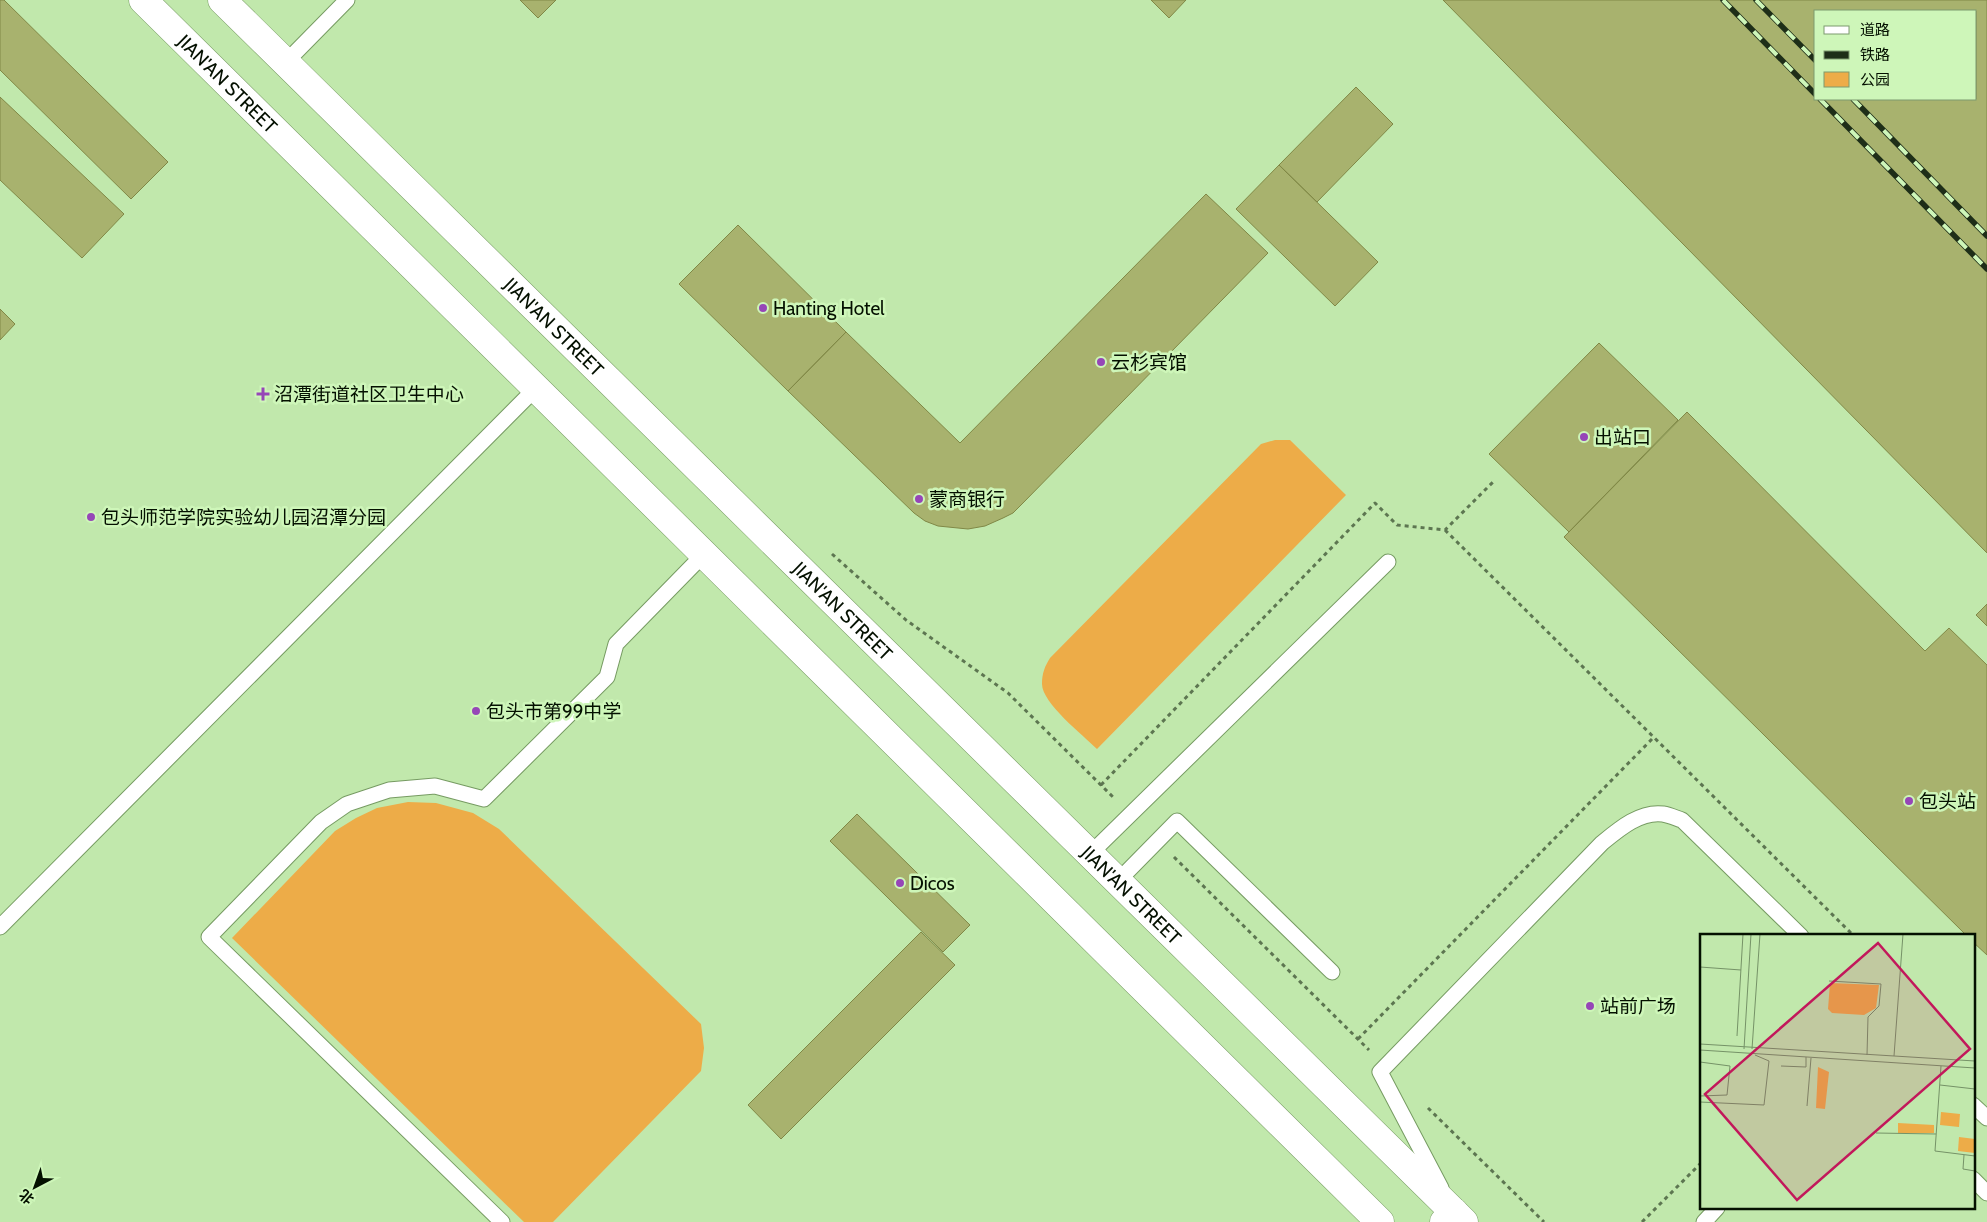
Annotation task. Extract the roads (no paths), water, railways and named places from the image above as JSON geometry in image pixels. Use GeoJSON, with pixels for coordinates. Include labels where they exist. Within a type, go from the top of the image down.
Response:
{"type":"FeatureCollection","features":[{"type":"Feature","properties":{"kind":"main road","name":"JIAN'AN STREET"},"geometry":{"type":"LineString","coordinates":[[143,0],[1380,1222]]}},
{"type":"Feature","properties":{"kind":"main road","name":"JIAN'AN STREET"},"geometry":{"type":"LineString","coordinates":[[222,0],[1118,881],[1454,1219]]}},
{"type":"Feature","properties":{"kind":"lane"},"geometry":{"type":"LineString","coordinates":[[286,62],[347,0]]}},
{"type":"Feature","properties":{"kind":"lane"},"geometry":{"type":"LineString","coordinates":[[0,926],[536,388]]}},
{"type":"Feature","properties":{"kind":"lane"},"geometry":{"type":"LineString","coordinates":[[502,1222],[209,937],[321,822],[347,804],[389,790],[434,786],[484,799],[607,677],[616,644],[704,554]]}},
{"type":"Feature","properties":{"kind":"lane"},"geometry":{"type":"LineString","coordinates":[[1090,854],[1388,562]]}},
{"type":"Feature","properties":{"kind":"lane"},"geometry":{"type":"LineString","coordinates":[[1454,1219],[1380,1072],[1602,843],[1623,826],[1644,816],[1662,814],[1682,820],[1799,934]]}},
{"type":"Feature","properties":{"kind":"lane"},"geometry":{"type":"LineString","coordinates":[[1118,881],[1177,821],[1332,972]]}},
{"type":"Feature","properties":{"kind":"lane"},"geometry":{"type":"LineString","coordinates":[[1974,1106],[1987,1118]]}},
{"type":"Feature","properties":{"kind":"lane"},"geometry":{"type":"LineString","coordinates":[[1974,1181],[1987,1193]]}},
{"type":"Feature","properties":{"kind":"lane"},"geometry":{"type":"LineString","coordinates":[[1704,1222],[1715,1210]]}},
{"type":"Feature","properties":{"kind":"railway"},"geometry":{"type":"LineString","coordinates":[[1723,0],[1814,93]]}},
{"type":"Feature","properties":{"kind":"railway"},"geometry":{"type":"LineString","coordinates":[[1756,0],[1814,59]]}},
{"type":"Feature","properties":{"kind":"railway"},"geometry":{"type":"LineString","coordinates":[[1821,100],[1987,269]]}},
{"type":"Feature","properties":{"kind":"railway"},"geometry":{"type":"LineString","coordinates":[[1854,100],[1987,236]]}},
{"type":"Feature","properties":{"kind":"place","name":"Hanting Hotel"},"geometry":{"type":"Point","coordinates":[763,308]}},
{"type":"Feature","properties":{"kind":"place","name":"云杉宾馆"},"geometry":{"type":"Point","coordinates":[1101,362]}},
{"type":"Feature","properties":{"kind":"place","name":"沼潭街道社区卫生中心"},"geometry":{"type":"Point","coordinates":[263,394]}},
{"type":"Feature","properties":{"kind":"place","name":"出站口"},"geometry":{"type":"Point","coordinates":[1584,437]}},
{"type":"Feature","properties":{"kind":"place","name":"蒙商银行"},"geometry":{"type":"Point","coordinates":[919,499]}},
{"type":"Feature","properties":{"kind":"place","name":"包头师范学院实验幼儿园沼潭分园"},"geometry":{"type":"Point","coordinates":[91,517]}},
{"type":"Feature","properties":{"kind":"place","name":"包头市第99中学"},"geometry":{"type":"Point","coordinates":[476,711]}},
{"type":"Feature","properties":{"kind":"place","name":"包头站"},"geometry":{"type":"Point","coordinates":[1909,801]}},
{"type":"Feature","properties":{"kind":"place","name":"Dicos"},"geometry":{"type":"Point","coordinates":[900,883]}},
{"type":"Feature","properties":{"kind":"place","name":"站前广场"},"geometry":{"type":"Point","coordinates":[1590,1006]}}]}
